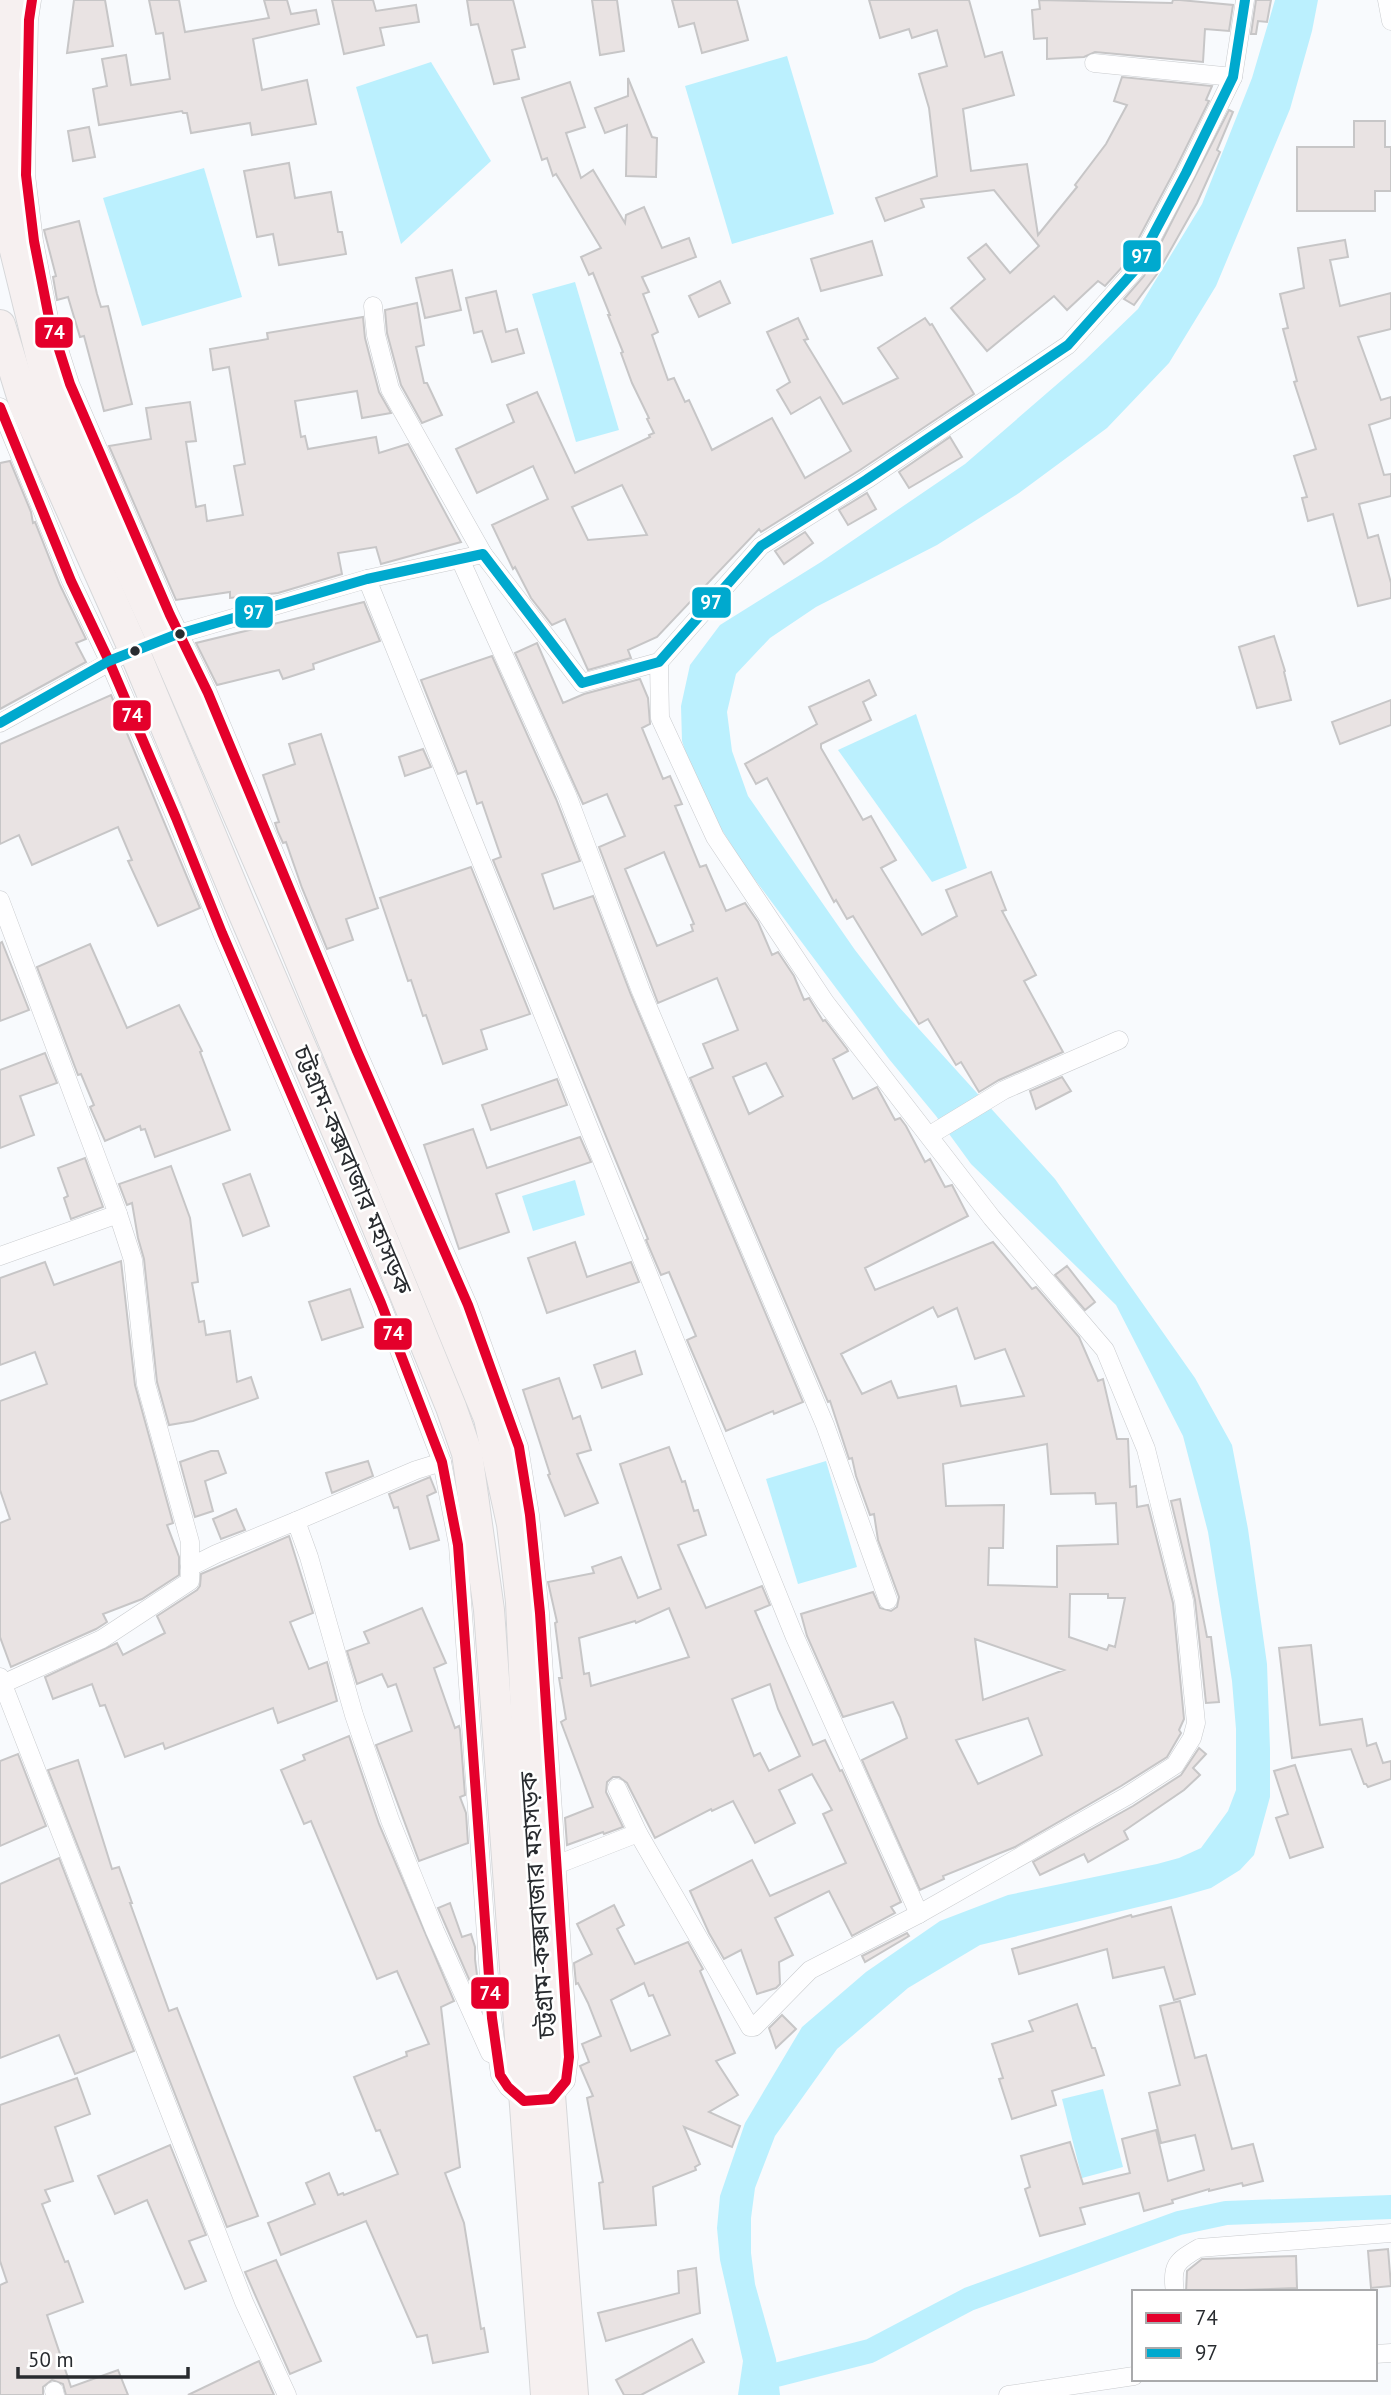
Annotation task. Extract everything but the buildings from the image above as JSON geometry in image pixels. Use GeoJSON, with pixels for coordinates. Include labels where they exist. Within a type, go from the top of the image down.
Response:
{"type":"FeatureCollection","features":[{"type":"Feature","properties":{"kind":"highway","name":"চট্টগ্রাম-কক্সবাজার মহাসড়ক"},"geometry":{"type":"LineString","coordinates":[[13,0],[4,73],[10,230],[51,397],[162,639],[277,904],[489,1418],[512,1524],[536,1713],[529,1782],[538,2100],[552,2392]]}},
{"type":"Feature","properties":{"kind":"highway","name":"চট্টগ্রাম-কক্সবাজার মহাসড়ক"},"geometry":{"type":"LineString","coordinates":[[0,326],[25,407],[133,648],[365,1194],[467,1453],[489,1610],[499,1756],[538,2100]]}},
{"type":"Feature","properties":{"kind":"street"},"geometry":{"type":"LineString","coordinates":[[32,0],[29,20],[26,175],[34,242],[49,318],[70,384],[178,634],[208,693],[491,1365],[519,1447],[540,1613],[536,1713],[550,1758],[569,2057],[566,2081],[538,2100],[508,2087],[500,2075],[435,1931],[390,1820],[354,1715],[309,1556],[296,1521]]}},
{"type":"Feature","properties":{"kind":"street"},"geometry":{"type":"LineString","coordinates":[[373,306],[376,335],[390,389],[483,554],[582,683],[659,662],[761,546],[866,480],[1068,345],[1134,271],[1233,77],[1245,0]]}},
{"type":"Feature","properties":{"kind":"street"},"geometry":{"type":"LineString","coordinates":[[1388,0],[1391,21]]}},
{"type":"Feature","properties":{"kind":"street"},"geometry":{"type":"LineString","coordinates":[[1094,63],[1233,77]]}},
{"type":"Feature","properties":{"kind":"street"},"geometry":{"type":"LineString","coordinates":[[0,407],[72,581],[115,659],[227,946],[381,1303],[442,1462],[458,1545],[492,2018],[500,2075]]}},
{"type":"Feature","properties":{"kind":"street"},"geometry":{"type":"LineString","coordinates":[[178,634],[367,579],[483,554]]}},
{"type":"Feature","properties":{"kind":"street"},"geometry":{"type":"LineString","coordinates":[[460,559],[567,796],[641,991],[825,1425],[888,1600]]}},
{"type":"Feature","properties":{"kind":"street"},"geometry":{"type":"LineString","coordinates":[[367,579],[794,1635],[919,1914]]}},
{"type":"Feature","properties":{"kind":"street"},"geometry":{"type":"LineString","coordinates":[[0,723],[115,659]]}},
{"type":"Feature","properties":{"kind":"street"},"geometry":{"type":"LineString","coordinates":[[617,1788],[638,1833],[750,2028],[810,1970],[919,1914],[1126,1796],[1175,1765],[1192,1738],[1196,1723],[1184,1601],[1146,1449],[1105,1350],[992,1219],[934,1132],[825,1002],[715,837],[660,718],[659,662]]}},
{"type":"Feature","properties":{"kind":"street"},"geometry":{"type":"LineString","coordinates":[[0,900],[133,1260],[146,1384],[190,1542],[190,1581],[102,1639],[1,1681],[244,2302],[287,2395]]}},
{"type":"Feature","properties":{"kind":"street"},"geometry":{"type":"LineString","coordinates":[[934,1132],[995,1096],[1119,1040]]}},
{"type":"Feature","properties":{"kind":"street"},"geometry":{"type":"LineString","coordinates":[[0,1255],[118,1214]]}},
{"type":"Feature","properties":{"kind":"street"},"geometry":{"type":"LineString","coordinates":[[190,1567],[416,1470],[442,1462]]}},
{"type":"Feature","properties":{"kind":"street"},"geometry":{"type":"LineString","coordinates":[[464,1634],[492,1653]]}},
{"type":"Feature","properties":{"kind":"street"},"geometry":{"type":"LineString","coordinates":[[472,1740],[499,1756]]}},
{"type":"Feature","properties":{"kind":"street"},"geometry":{"type":"LineString","coordinates":[[529,1782],[550,1758]]}},
{"type":"Feature","properties":{"kind":"street"},"geometry":{"type":"LineString","coordinates":[[556,1866],[638,1833]]}},
{"type":"Feature","properties":{"kind":"street"},"geometry":{"type":"LineString","coordinates":[[1175,2290],[1173,2276],[1177,2263],[1199,2248],[1391,2233]]}},
{"type":"Feature","properties":{"kind":"street"},"geometry":{"type":"LineString","coordinates":[[1009,2395],[1132,2376]]}},
{"type":"Feature","properties":{"kind":"water"},"geometry":{"type":"Polygon","coordinates":[[[1275,0],[1318,0],[1290,109],[1216,286],[1169,363],[1107,428],[1019,493],[937,545],[816,607],[770,638],[736,674],[727,712],[732,751],[748,796],[855,950],[899,1007],[1055,1179],[1195,1378],[1232,1445],[1248,1529],[1267,1664],[1270,1797],[1254,1855],[1240,1870],[1211,1888],[980,1945],[908,1988],[837,2049],[775,2136],[755,2188],[751,2218],[751,2253],[755,2284],[776,2359],[780,2395],[738,2395],[743,2361],[720,2260],[717,2228],[720,2196],[745,2123],[802,2027],[866,1972],[940,1921],[1008,1895],[1157,1864],[1201,1848],[1228,1811],[1236,1790],[1236,1729],[1232,1681],[1208,1532],[1183,1436],[1116,1305],[971,1164],[744,865],[710,811],[692,772],[682,741],[681,706],[690,665],[720,625],[821,562],[965,464],[1084,361],[1138,309],[1202,204],[1252,78],[1275,0]]]}},
{"type":"Feature","properties":{"kind":"water"},"geometry":{"type":"Polygon","coordinates":[[[787,56],[834,214],[732,244],[685,86],[787,56]]]}},
{"type":"Feature","properties":{"kind":"water"},"geometry":{"type":"Polygon","coordinates":[[[431,62],[491,161],[401,244],[356,87],[431,62]]]}},
{"type":"Feature","properties":{"kind":"water"},"geometry":{"type":"Polygon","coordinates":[[[204,168],[242,297],[142,326],[103,198],[204,168]]]}},
{"type":"Feature","properties":{"kind":"water"},"geometry":{"type":"Polygon","coordinates":[[[575,282],[619,430],[576,442],[532,294],[575,282]]]}},
{"type":"Feature","properties":{"kind":"water"},"geometry":{"type":"Polygon","coordinates":[[[916,714],[967,868],[932,882],[838,750],[916,714]]]}},
{"type":"Feature","properties":{"kind":"water"},"geometry":{"type":"Polygon","coordinates":[[[575,1180],[585,1215],[533,1231],[522,1196],[575,1180]]]}},
{"type":"Feature","properties":{"kind":"water"},"geometry":{"type":"Polygon","coordinates":[[[826,1461],[857,1567],[798,1584],[766,1479],[826,1461]]]}},
{"type":"Feature","properties":{"kind":"water"},"geometry":{"type":"Polygon","coordinates":[[[1103,2089],[1123,2167],[1082,2178],[1062,2099],[1103,2089]]]}},
{"type":"Feature","properties":{"kind":"waterway"},"geometry":{"type":"LineString","coordinates":[[760,2379],[870,2351],[969,2299],[1179,2223],[1226,2213],[1391,2207]]}},
{"type":"Feature","properties":{"kind":"transit line","name":"74"},"geometry":{"type":"LineString","coordinates":[[0,407],[71,581],[109,661],[381,1303],[442,1462],[458,1545],[492,2018],[500,2075],[508,2087],[524,2101],[551,2099],[566,2081],[569,2057],[540,1613],[530,1515],[519,1447],[468,1305],[357,1051],[208,693],[170,615],[70,384],[49,318],[34,241],[26,175],[29,20],[32,0]]}},
{"type":"Feature","properties":{"kind":"transit line","name":"97"},"geometry":{"type":"LineString","coordinates":[[0,723],[109,661],[175,635],[367,579],[483,554],[582,683],[659,662],[761,546],[866,480],[1068,345],[1134,271],[1233,77],[1245,0]]}}]}
